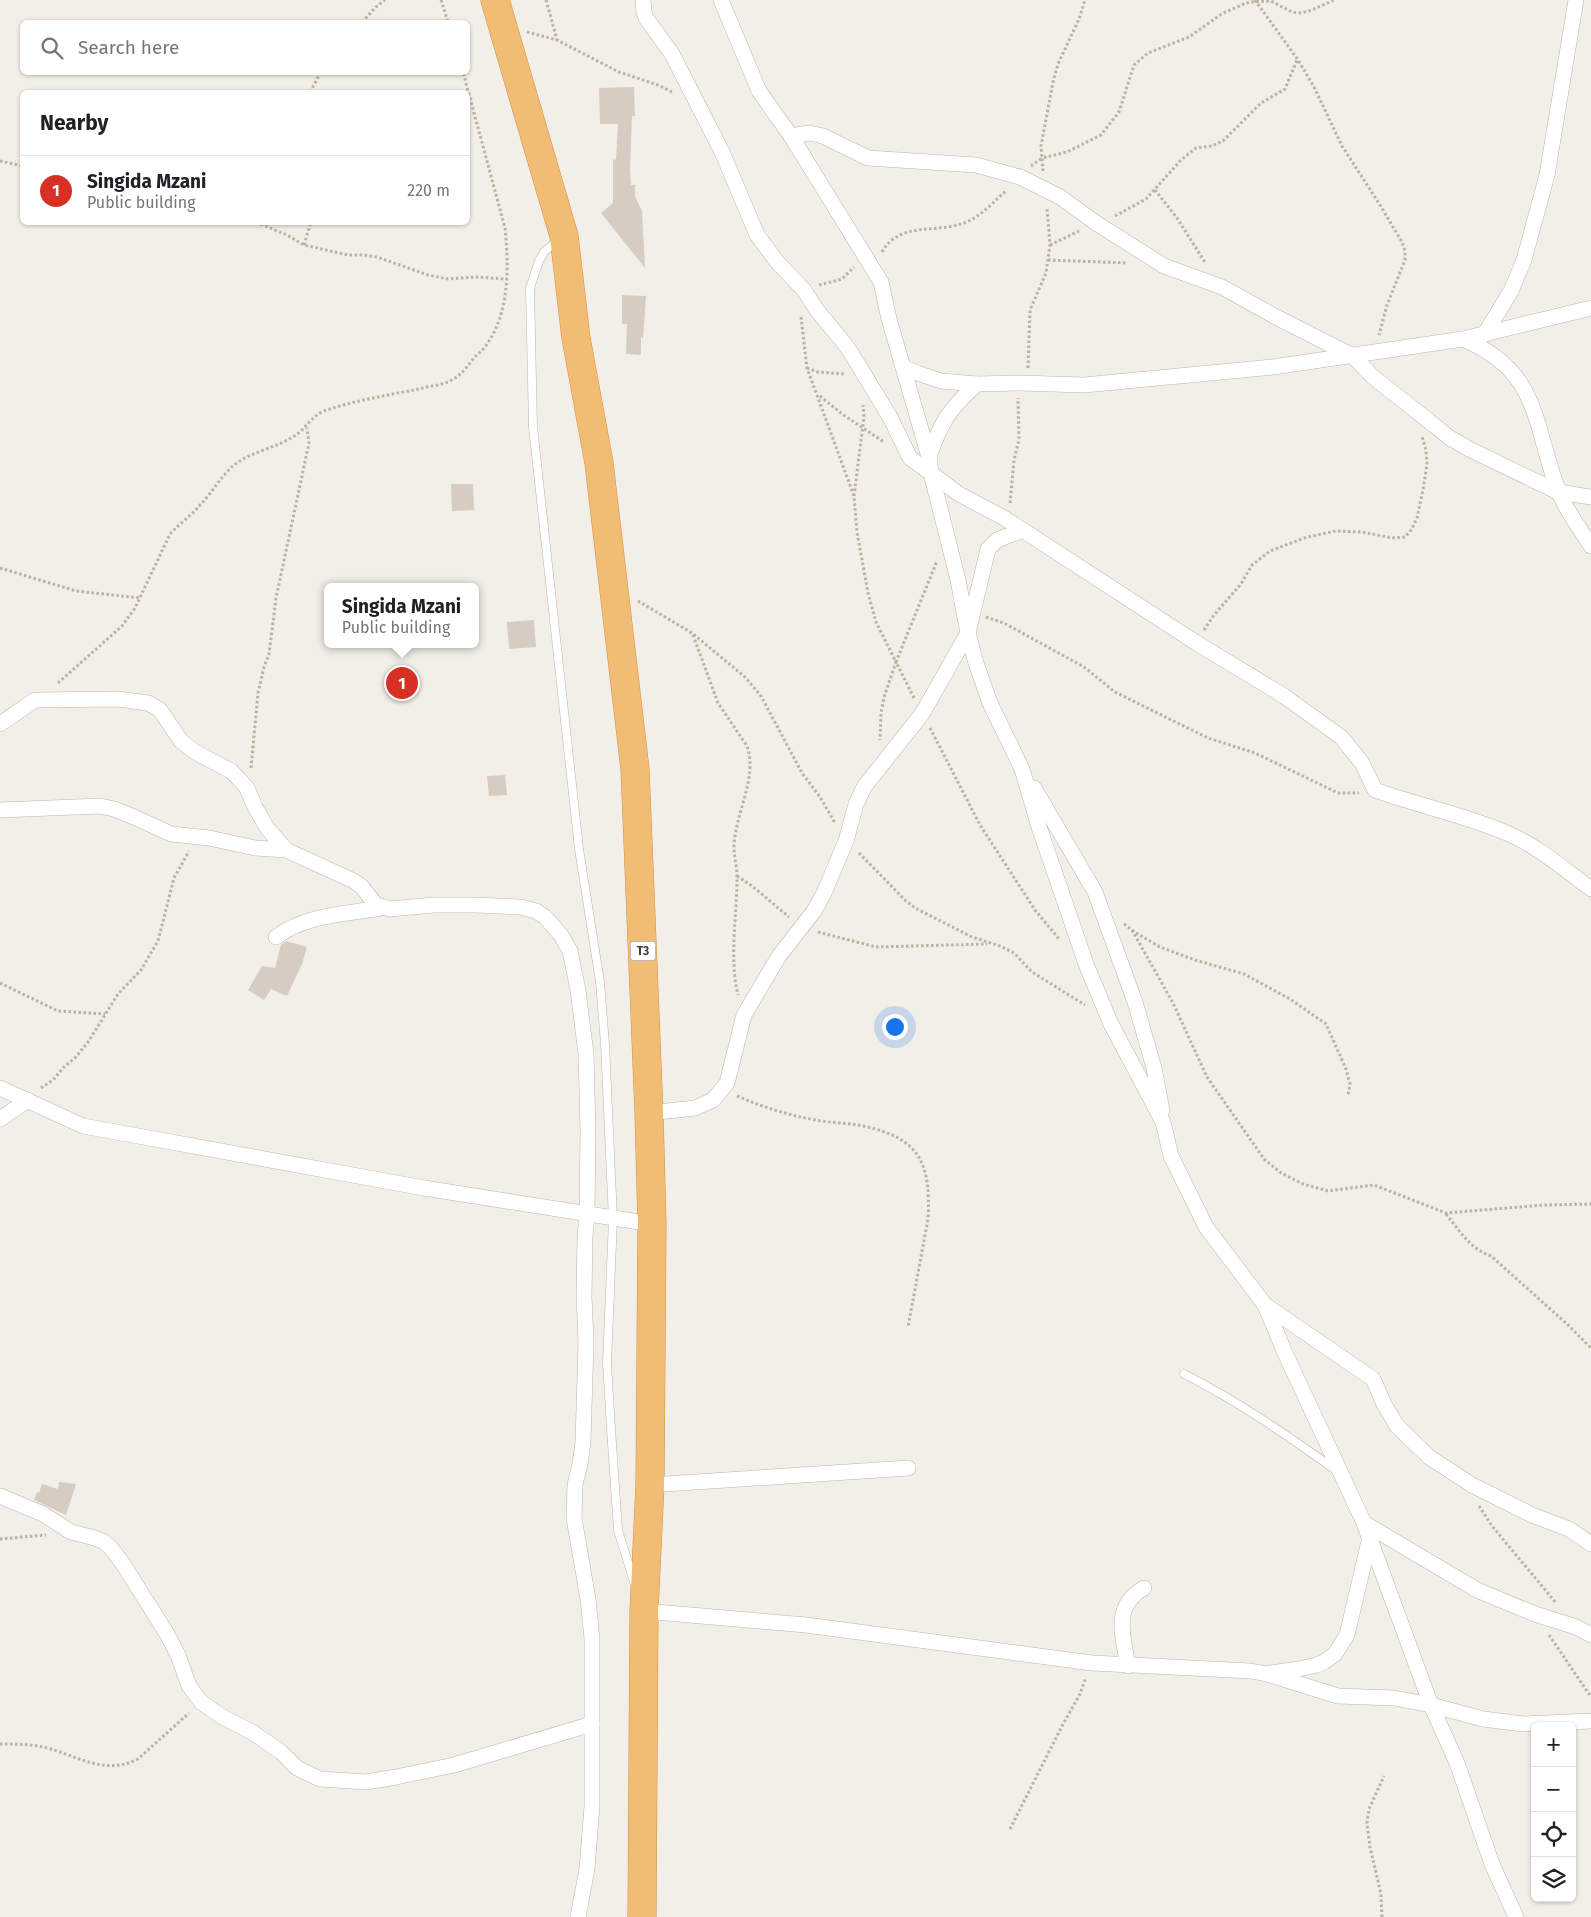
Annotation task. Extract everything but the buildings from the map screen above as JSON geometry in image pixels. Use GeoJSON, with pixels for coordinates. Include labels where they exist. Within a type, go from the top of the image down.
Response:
{"type":"FeatureCollection","features":[{"type":"Feature","properties":{"kind":"highway","name":"T3"},"geometry":{"type":"LineString","coordinates":[[495,0],[564,236],[576,338],[599,463],[636,769],[650,1113],[652,1224],[650,1484],[644,1611],[642,1917]]}},
{"type":"Feature","properties":{"kind":"street"},"geometry":{"type":"LineString","coordinates":[[643,0],[646,18],[672,54],[727,162],[757,235],[786,274],[804,290],[816,309],[848,348],[890,417],[910,458],[959,494],[1004,518],[1079,565],[1113,590],[1284,696],[1341,737],[1362,763],[1374,790],[1395,798],[1476,821],[1510,834],[1540,852],[1591,889]]}},
{"type":"Feature","properties":{"kind":"street"},"geometry":{"type":"LineString","coordinates":[[721,0],[759,92],[791,136],[861,253],[881,282],[889,319],[929,457],[931,473],[948,535],[968,633],[990,703],[1022,769],[1094,892],[1121,960],[1146,1038],[1159,1091],[1163,1122],[1171,1156],[1206,1227],[1265,1304],[1285,1353],[1370,1537],[1431,1705],[1457,1763],[1492,1864],[1516,1917]]}},
{"type":"Feature","properties":{"kind":"street"},"geometry":{"type":"LineString","coordinates":[[1484,334],[1511,291],[1524,260],[1547,175],[1576,0]]}},
{"type":"Feature","properties":{"kind":"street"},"geometry":{"type":"LineString","coordinates":[[791,136],[809,133],[823,136],[868,158],[976,165],[1020,177],[1047,190],[1164,266],[1222,287],[1353,356],[1373,377],[1414,410],[1450,438],[1469,449],[1558,492],[1591,497]]}},
{"type":"Feature","properties":{"kind":"street"},"geometry":{"type":"LineString","coordinates":[[903,367],[940,381],[977,384],[1103,384],[1273,367],[1463,339],[1591,308]]}},
{"type":"Feature","properties":{"kind":"street"},"geometry":{"type":"LineString","coordinates":[[1463,339],[1497,357],[1510,369],[1523,387],[1538,422],[1558,492],[1591,546]]}},
{"type":"Feature","properties":{"kind":"street"},"geometry":{"type":"LineString","coordinates":[[929,457],[936,436],[950,411],[977,384]]}},
{"type":"Feature","properties":{"kind":"street"},"geometry":{"type":"LineString","coordinates":[[650,1113],[696,1108],[713,1100],[722,1091],[729,1076],[744,1015],[764,980],[814,911],[824,893],[846,841],[856,804],[864,787],[922,714],[968,633],[988,549],[997,540],[1023,530]]}},
{"type":"Feature","properties":{"kind":"street"},"geometry":{"type":"LineString","coordinates":[[0,724],[35,700],[118,699],[148,704],[160,710],[181,741],[195,752],[231,771],[247,788],[267,828],[286,850]]}},
{"type":"Feature","properties":{"kind":"street"},"geometry":{"type":"LineString","coordinates":[[1022,769],[1042,836],[1086,964],[1110,1022],[1163,1122]]}},
{"type":"Feature","properties":{"kind":"street"},"geometry":{"type":"LineString","coordinates":[[0,810],[100,806],[134,816],[171,834],[199,836],[255,848],[286,850],[354,881],[362,887],[372,902],[381,908]]}},
{"type":"Feature","properties":{"kind":"street"},"geometry":{"type":"LineString","coordinates":[[276,937],[288,928],[306,921],[381,908],[390,909],[434,905],[520,907],[536,911],[545,916],[561,935],[570,951],[578,990],[586,1054],[588,1130],[583,1442],[575,1485],[574,1518],[588,1599],[592,1639],[592,1806],[586,1869],[578,1917]]}},
{"type":"Feature","properties":{"kind":"street"},"geometry":{"type":"LineString","coordinates":[[0,1088],[83,1126],[405,1184],[652,1224]]}},
{"type":"Feature","properties":{"kind":"street"},"geometry":{"type":"LineString","coordinates":[[0,1119],[28,1100]]}},
{"type":"Feature","properties":{"kind":"street"},"geometry":{"type":"LineString","coordinates":[[1265,1304],[1373,1379],[1384,1404],[1403,1432],[1429,1457],[1472,1484],[1532,1515],[1569,1529],[1591,1544]]}},
{"type":"Feature","properties":{"kind":"street"},"geometry":{"type":"LineString","coordinates":[[650,1484],[908,1468]]}},
{"type":"Feature","properties":{"kind":"street"},"geometry":{"type":"LineString","coordinates":[[0,1496],[43,1514],[71,1532],[95,1538],[111,1548],[167,1634],[178,1655],[189,1686],[201,1702],[220,1716],[252,1732],[280,1752],[297,1768],[320,1779],[366,1782],[454,1765],[592,1724]]}},
{"type":"Feature","properties":{"kind":"street"},"geometry":{"type":"LineString","coordinates":[[1364,1523],[1477,1590],[1535,1614],[1576,1627],[1591,1635]]}},
{"type":"Feature","properties":{"kind":"street"},"geometry":{"type":"LineString","coordinates":[[1267,1674],[1299,1669],[1324,1662],[1336,1654],[1347,1635],[1370,1537]]}},
{"type":"Feature","properties":{"kind":"street"},"geometry":{"type":"LineString","coordinates":[[1128,1666],[1122,1625],[1124,1611],[1132,1594],[1144,1588]]}},
{"type":"Feature","properties":{"kind":"street"},"geometry":{"type":"LineString","coordinates":[[644,1611],[806,1625],[1092,1663],[1251,1671],[1267,1674],[1338,1696],[1394,1698],[1431,1705],[1483,1719],[1523,1724],[1591,1720]]}},
{"type":"Feature","properties":{"kind":"lane"},"geometry":{"type":"LineString","coordinates":[[564,236],[544,252],[530,288],[533,427],[579,849],[600,982],[605,1044],[613,1219],[607,1362],[618,1530],[644,1611]]}},
{"type":"Feature","properties":{"kind":"lane"},"geometry":{"type":"LineString","coordinates":[[1184,1374],[1212,1388],[1341,1474]]}},
{"type":"Feature","properties":{"kind":"path"},"geometry":{"type":"LineString","coordinates":[[364,20],[377,6],[386,0]]}},
{"type":"Feature","properties":{"kind":"path"},"geometry":{"type":"LineString","coordinates":[[441,0],[447,20]]}},
{"type":"Feature","properties":{"kind":"path"},"geometry":{"type":"LineString","coordinates":[[546,0],[557,40]]}},
{"type":"Feature","properties":{"kind":"path"},"geometry":{"type":"LineString","coordinates":[[1042,158],[1041,146],[1053,82],[1058,64],[1079,19],[1084,0]]}},
{"type":"Feature","properties":{"kind":"path"},"geometry":{"type":"LineString","coordinates":[[1255,0],[1298,60],[1314,87],[1342,146],[1396,231],[1405,251],[1405,260],[1381,324],[1376,351]]}},
{"type":"Feature","properties":{"kind":"path"},"geometry":{"type":"LineString","coordinates":[[872,270],[886,244],[894,236],[961,224],[974,219],[1042,158],[1067,152],[1101,135],[1119,112],[1134,65],[1148,53],[1189,37],[1223,13],[1248,1],[1271,1],[1292,12],[1301,13],[1334,0]]}},
{"type":"Feature","properties":{"kind":"path"},"geometry":{"type":"LineString","coordinates":[[503,26],[557,40],[619,72],[658,85],[697,104]]}},
{"type":"Feature","properties":{"kind":"path"},"geometry":{"type":"LineString","coordinates":[[1050,245],[1136,205],[1155,190],[1181,160],[1196,148],[1212,146],[1223,141],[1260,103],[1285,89],[1298,60]]}},
{"type":"Feature","properties":{"kind":"path"},"geometry":{"type":"LineString","coordinates":[[311,90],[319,75]]}},
{"type":"Feature","properties":{"kind":"path"},"geometry":{"type":"LineString","coordinates":[[464,75],[468,90]]}},
{"type":"Feature","properties":{"kind":"path"},"geometry":{"type":"LineString","coordinates":[[35,700],[67,676],[122,626],[140,598],[170,534],[199,506],[235,465],[254,454],[282,444],[307,428],[310,422],[324,412],[367,399],[442,384],[466,370],[484,348],[501,314],[508,253],[505,228],[470,98]]}},
{"type":"Feature","properties":{"kind":"path"},"geometry":{"type":"LineString","coordinates":[[0,161],[20,166]]}},
{"type":"Feature","properties":{"kind":"path"},"geometry":{"type":"LineString","coordinates":[[1004,518],[1011,500],[1013,467],[1019,440],[1017,416],[1023,383],[1030,310],[1046,273],[1050,245],[1046,210],[1047,190]]}},
{"type":"Feature","properties":{"kind":"path"},"geometry":{"type":"LineString","coordinates":[[1155,190],[1177,218],[1199,255],[1222,287]]}},
{"type":"Feature","properties":{"kind":"path"},"geometry":{"type":"LineString","coordinates":[[263,225],[289,236],[304,245],[348,255],[363,255],[377,258],[428,275],[448,279],[476,277],[506,279]]}},
{"type":"Feature","properties":{"kind":"path"},"geometry":{"type":"LineString","coordinates":[[304,245],[309,225]]}},
{"type":"Feature","properties":{"kind":"path"},"geometry":{"type":"LineString","coordinates":[[854,496],[807,368],[800,304],[804,290],[842,280],[851,271],[861,253]]}},
{"type":"Feature","properties":{"kind":"path"},"geometry":{"type":"LineString","coordinates":[[1048,260],[1164,266]]}},
{"type":"Feature","properties":{"kind":"path"},"geometry":{"type":"LineString","coordinates":[[807,368],[832,374],[864,375]]}},
{"type":"Feature","properties":{"kind":"path"},"geometry":{"type":"LineString","coordinates":[[818,395],[862,428],[910,458]]}},
{"type":"Feature","properties":{"kind":"path"},"geometry":{"type":"LineString","coordinates":[[1195,642],[1214,614],[1241,584],[1252,564],[1270,552],[1307,538],[1336,531],[1362,532],[1398,539],[1405,537],[1412,529],[1417,518],[1427,464],[1426,452],[1414,410]]}},
{"type":"Feature","properties":{"kind":"path"},"geometry":{"type":"LineString","coordinates":[[251,798],[251,756],[258,693],[264,667],[270,654],[276,598],[310,442],[307,428]]}},
{"type":"Feature","properties":{"kind":"path"},"geometry":{"type":"LineString","coordinates":[[862,428],[854,496],[857,532],[868,593],[876,622],[980,826],[1035,910],[1060,940]]}},
{"type":"Feature","properties":{"kind":"path"},"geometry":{"type":"LineString","coordinates":[[879,767],[881,713],[884,697],[896,662],[948,535]]}},
{"type":"Feature","properties":{"kind":"path"},"geometry":{"type":"LineString","coordinates":[[0,568],[76,591],[140,598]]}},
{"type":"Feature","properties":{"kind":"path"},"geometry":{"type":"LineString","coordinates":[[614,586],[692,633],[745,677],[761,696],[793,758],[820,797],[846,841],[906,901],[958,931],[1014,952],[1032,972],[1070,994],[1110,1022]]}},
{"type":"Feature","properties":{"kind":"path"},"geometry":{"type":"LineString","coordinates":[[974,613],[1004,622],[1084,667],[1115,692],[1208,738],[1255,754],[1338,793],[1374,790]]}},
{"type":"Feature","properties":{"kind":"path"},"geometry":{"type":"LineString","coordinates":[[692,633],[718,703],[747,746],[749,753],[749,776],[738,819],[734,847],[737,875],[734,937],[736,985],[744,1015]]}},
{"type":"Feature","properties":{"kind":"path"},"geometry":{"type":"LineString","coordinates":[[28,1100],[53,1080],[76,1057],[118,994],[141,970],[158,941],[174,878],[185,856],[199,836]]}},
{"type":"Feature","properties":{"kind":"path"},"geometry":{"type":"LineString","coordinates":[[737,875],[800,928],[876,948],[991,944]]}},
{"type":"Feature","properties":{"kind":"path"},"geometry":{"type":"LineString","coordinates":[[1120,920],[1160,948],[1244,974],[1290,999],[1326,1024],[1346,1070],[1350,1084],[1348,1096]]}},
{"type":"Feature","properties":{"kind":"path"},"geometry":{"type":"LineString","coordinates":[[1132,930],[1173,1003],[1207,1077],[1264,1159],[1281,1173],[1303,1184],[1328,1191],[1374,1185],[1446,1213],[1544,1205],[1591,1204]]}},
{"type":"Feature","properties":{"kind":"path"},"geometry":{"type":"LineString","coordinates":[[0,984],[58,1010],[105,1014]]}},
{"type":"Feature","properties":{"kind":"path"},"geometry":{"type":"LineString","coordinates":[[722,1091],[778,1112],[823,1122],[871,1128],[886,1133],[914,1148],[925,1171],[929,1186],[929,1201],[928,1219],[908,1327]]}},
{"type":"Feature","properties":{"kind":"path"},"geometry":{"type":"LineString","coordinates":[[1446,1213],[1470,1244],[1491,1256],[1591,1348]]}},
{"type":"Feature","properties":{"kind":"path"},"geometry":{"type":"LineString","coordinates":[[1472,1484],[1481,1512],[1576,1627]]}},
{"type":"Feature","properties":{"kind":"path"},"geometry":{"type":"LineString","coordinates":[[0,1539],[71,1532]]}},
{"type":"Feature","properties":{"kind":"path"},"geometry":{"type":"LineString","coordinates":[[1535,1614],[1591,1697]]}},
{"type":"Feature","properties":{"kind":"path"},"geometry":{"type":"LineString","coordinates":[[1010,1828],[1080,1694],[1092,1663]]}},
{"type":"Feature","properties":{"kind":"path"},"geometry":{"type":"LineString","coordinates":[[0,1744],[27,1744],[51,1749],[82,1762],[109,1765],[129,1764],[138,1759],[201,1702]]}},
{"type":"Feature","properties":{"kind":"path"},"geometry":{"type":"LineString","coordinates":[[1382,1917],[1381,1894],[1370,1847],[1367,1824],[1370,1810],[1384,1776]]}},
{"type":"Feature","properties":{"kind":"place","name":"Singida Mzani"},"geometry":{"type":"Point","coordinates":[402,683]}}]}
